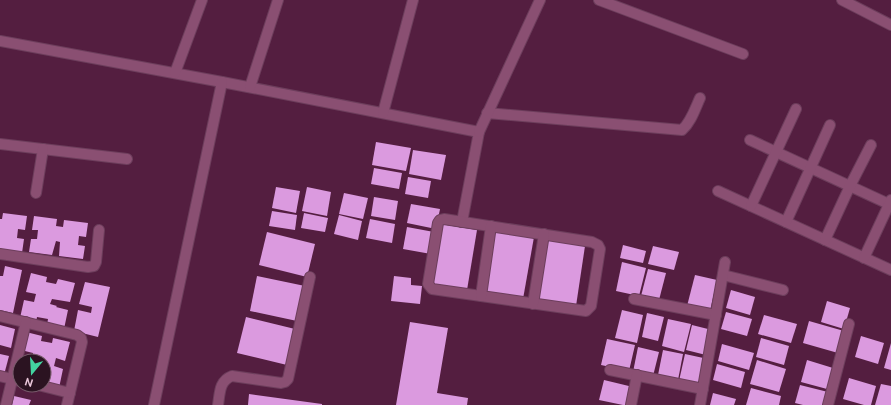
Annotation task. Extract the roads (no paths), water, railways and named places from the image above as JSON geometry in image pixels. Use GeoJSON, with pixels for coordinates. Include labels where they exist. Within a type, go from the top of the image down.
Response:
{"type":"FeatureCollection","features":[{"type":"Feature","properties":{"kind":"street"},"geometry":{"type":"LineString","coordinates":[[175,73],[202,0]]}},
{"type":"Feature","properties":{"kind":"street"},"geometry":{"type":"LineString","coordinates":[[250,87],[278,0]]}},
{"type":"Feature","properties":{"kind":"street"},"geometry":{"type":"LineString","coordinates":[[382,113],[413,0]]}},
{"type":"Feature","properties":{"kind":"street"},"geometry":{"type":"LineString","coordinates":[[462,222],[479,132],[540,0]]}},
{"type":"Feature","properties":{"kind":"street"},"geometry":{"type":"LineString","coordinates":[[600,0],[743,54]]}},
{"type":"Feature","properties":{"kind":"street"},"geometry":{"type":"LineString","coordinates":[[842,0],[891,26]]}},
{"type":"Feature","properties":{"kind":"street"},"geometry":{"type":"LineString","coordinates":[[0,41],[250,87],[479,132]]}},
{"type":"Feature","properties":{"kind":"street"},"geometry":{"type":"LineString","coordinates":[[154,405],[222,82]]}},
{"type":"Feature","properties":{"kind":"street"},"geometry":{"type":"LineString","coordinates":[[488,113],[682,130],[690,120],[700,98]]}},
{"type":"Feature","properties":{"kind":"street"},"geometry":{"type":"LineString","coordinates":[[751,206],[796,109]]}},
{"type":"Feature","properties":{"kind":"street"},"geometry":{"type":"LineString","coordinates":[[786,222],[830,124]]}},
{"type":"Feature","properties":{"kind":"street"},"geometry":{"type":"LineString","coordinates":[[750,140],[890,203],[864,258]]}},
{"type":"Feature","properties":{"kind":"street"},"geometry":{"type":"LineString","coordinates":[[0,144],[127,159]]}},
{"type":"Feature","properties":{"kind":"street"},"geometry":{"type":"LineString","coordinates":[[826,240],[850,186],[871,145]]}},
{"type":"Feature","properties":{"kind":"street"},"geometry":{"type":"LineString","coordinates":[[36,193],[43,149]]}},
{"type":"Feature","properties":{"kind":"street"},"geometry":{"type":"LineString","coordinates":[[718,191],[891,270]]}},
{"type":"Feature","properties":{"kind":"street"},"geometry":{"type":"LineString","coordinates":[[444,219],[462,222],[592,242],[598,245],[600,249],[591,306],[586,311],[432,289],[428,284],[438,223],[440,220],[444,219]]}},
{"type":"Feature","properties":{"kind":"street"},"geometry":{"type":"LineString","coordinates":[[481,296],[491,226]]}},
{"type":"Feature","properties":{"kind":"street"},"geometry":{"type":"LineString","coordinates":[[0,254],[88,267],[94,266],[96,262],[100,230]]}},
{"type":"Feature","properties":{"kind":"street"},"geometry":{"type":"LineString","coordinates":[[533,304],[544,234]]}},
{"type":"Feature","properties":{"kind":"street"},"geometry":{"type":"LineString","coordinates":[[700,405],[725,262]]}},
{"type":"Feature","properties":{"kind":"street"},"geometry":{"type":"LineString","coordinates":[[723,274],[783,290]]}},
{"type":"Feature","properties":{"kind":"street"},"geometry":{"type":"LineString","coordinates":[[218,405],[221,385],[226,378],[232,376],[281,383],[288,379],[310,277]]}},
{"type":"Feature","properties":{"kind":"street"},"geometry":{"type":"LineString","coordinates":[[634,299],[716,315]]}},
{"type":"Feature","properties":{"kind":"street"},"geometry":{"type":"LineString","coordinates":[[0,316],[77,335],[81,338],[82,342],[67,405]]}},
{"type":"Feature","properties":{"kind":"street"},"geometry":{"type":"LineString","coordinates":[[21,353],[26,322]]}},
{"type":"Feature","properties":{"kind":"street"},"geometry":{"type":"LineString","coordinates":[[828,405],[849,324]]}},
{"type":"Feature","properties":{"kind":"street"},"geometry":{"type":"LineString","coordinates":[[610,370],[703,389]]}},
{"type":"Feature","properties":{"kind":"street"},"geometry":{"type":"LineString","coordinates":[[631,405],[636,375]]}},
{"type":"Feature","properties":{"kind":"street"},"geometry":{"type":"LineString","coordinates":[[0,376],[12,379]]}},
{"type":"Feature","properties":{"kind":"street"},"geometry":{"type":"LineString","coordinates":[[52,388],[70,393]]}},
{"type":"Feature","properties":{"kind":"street"},"geometry":{"type":"LineString","coordinates":[[6,405],[12,390]]}}]}
